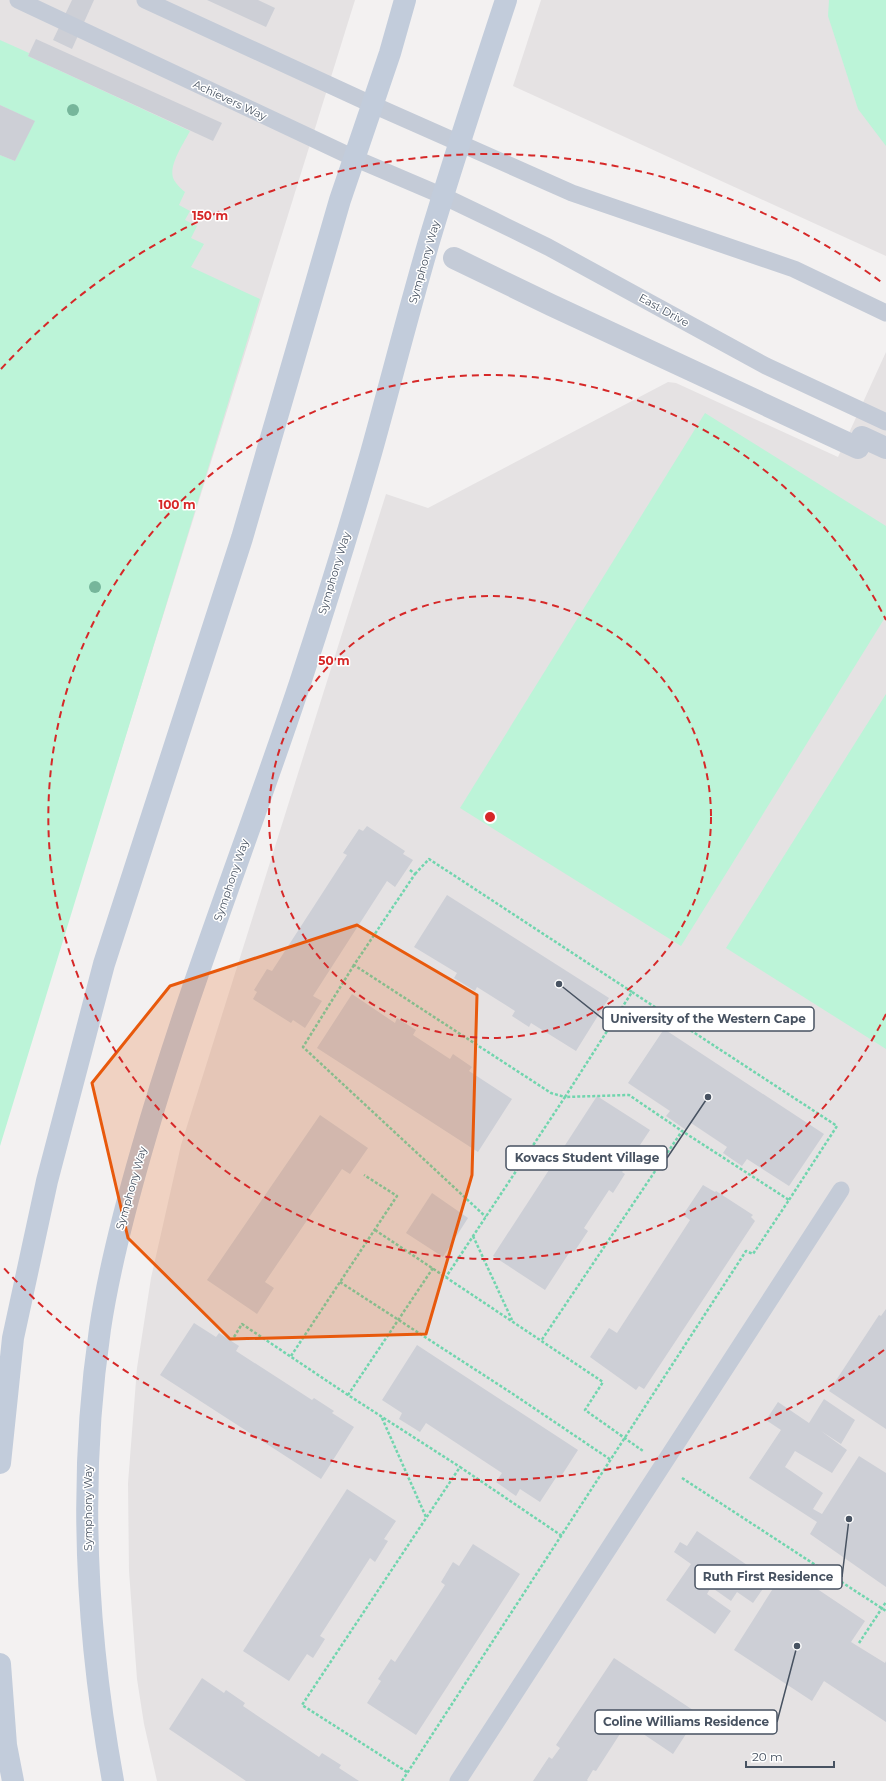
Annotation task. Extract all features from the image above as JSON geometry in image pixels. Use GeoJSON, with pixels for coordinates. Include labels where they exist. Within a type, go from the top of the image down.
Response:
{"type":"FeatureCollection","features":[{"type":"Feature","properties":{"kind":"main road"},"geometry":{"type":"LineString","coordinates":[[0,1463],[13,1338],[47,1181],[104,964],[242,538],[354,158],[371,104],[390,53],[406,0]]}},
{"type":"Feature","properties":{"kind":"main road","name":"Symphony Way"},"geometry":{"type":"LineString","coordinates":[[113,1781],[102,1722],[92,1635],[87,1482],[92,1398],[100,1327],[118,1232],[156,1101],[187,1005],[300,683],[369,460],[459,142],[506,0]]}},
{"type":"Feature","properties":{"kind":"main road"},"geometry":{"type":"LineString","coordinates":[[0,1664],[6,1745],[13,1781]]}},
{"type":"Feature","properties":{"kind":"street"},"geometry":{"type":"LineString","coordinates":[[454,258],[551,305],[858,448],[862,437],[886,448]]}},
{"type":"Feature","properties":{"kind":"lane","name":"Achievers Way"},"geometry":{"type":"LineString","coordinates":[[18,0],[354,158],[443,196]]}},
{"type":"Feature","properties":{"kind":"lane"},"geometry":{"type":"LineString","coordinates":[[145,0],[371,104],[572,193],[794,269],[886,313]]}},
{"type":"Feature","properties":{"kind":"lane","name":"East Drive"},"geometry":{"type":"LineString","coordinates":[[443,196],[548,247],[766,366],[886,422]]}},
{"type":"Feature","properties":{"kind":"lane"},"geometry":{"type":"LineString","coordinates":[[458,1781],[841,1190]]}},
{"type":"Feature","properties":{"kind":"path"},"geometry":{"type":"LineString","coordinates":[[402,1781],[746,1251],[753,1254],[837,1126],[429,859],[415,874],[354,965],[303,1047],[486,1217]]}},
{"type":"Feature","properties":{"kind":"path"},"geometry":{"type":"LineString","coordinates":[[410,870],[415,874]]}},
{"type":"Feature","properties":{"kind":"path"},"geometry":{"type":"LineString","coordinates":[[354,965],[551,1093],[565,1097],[629,1095],[789,1200]]}},
{"type":"Feature","properties":{"kind":"path"},"geometry":{"type":"LineString","coordinates":[[446,1277],[565,1097],[632,992]]}},
{"type":"Feature","properties":{"kind":"path"},"geometry":{"type":"LineString","coordinates":[[541,1341],[682,1131]]}},
{"type":"Feature","properties":{"kind":"path"},"geometry":{"type":"LineString","coordinates":[[291,1356],[396,1196],[364,1175]]}},
{"type":"Feature","properties":{"kind":"path"},"geometry":{"type":"LineString","coordinates":[[375,1230],[603,1382],[585,1410],[663,1466],[886,1611]]}},
{"type":"Feature","properties":{"kind":"path"},"geometry":{"type":"LineString","coordinates":[[473,1236],[512,1321]]}},
{"type":"Feature","properties":{"kind":"path"},"geometry":{"type":"LineString","coordinates":[[348,1395],[433,1268]]}},
{"type":"Feature","properties":{"kind":"path"},"geometry":{"type":"LineString","coordinates":[[340,1282],[513,1394],[611,1460]]}},
{"type":"Feature","properties":{"kind":"path"},"geometry":{"type":"LineString","coordinates":[[234,1337],[242,1324],[562,1536]]}},
{"type":"Feature","properties":{"kind":"path"},"geometry":{"type":"LineString","coordinates":[[381,1417],[427,1518]]}},
{"type":"Feature","properties":{"kind":"path"},"geometry":{"type":"LineString","coordinates":[[407,1772],[302,1705],[460,1467]]}},
{"type":"Feature","properties":{"kind":"path"},"geometry":{"type":"LineString","coordinates":[[859,1644],[886,1602]]}},
{"type":"Feature","properties":{"kind":"highlighted area"},"geometry":{"type":"Polygon","coordinates":[[[357,925],[477,995],[472,1175],[426,1334],[230,1339],[128,1238],[92,1083],[170,986],[357,925]]]}},
{"type":"Feature","properties":{"kind":"shaded area"},"geometry":{"type":"Polygon","coordinates":[[[0,0],[355,0],[0,1139],[0,0]]]}},
{"type":"Feature","properties":{"kind":"shaded area"},"geometry":{"type":"Polygon","coordinates":[[[541,0],[886,0],[886,256],[513,86],[541,0]]]}},
{"type":"Feature","properties":{"kind":"shaded area"},"geometry":{"type":"Polygon","coordinates":[[[886,352],[886,1781],[157,1781],[144,1724],[137,1679],[129,1571],[128,1483],[137,1368],[151,1278],[181,1145],[386,494],[428,508],[668,382],[676,383],[838,457],[886,352]]]}},
{"type":"Feature","properties":{"kind":"green space"},"geometry":{"type":"Polygon","coordinates":[[[829,0],[886,0],[886,146],[858,109],[828,16],[829,0]]]}},
{"type":"Feature","properties":{"kind":"green space"},"geometry":{"type":"Polygon","coordinates":[[[0,40],[29,53],[28,56],[190,131],[174,162],[172,175],[176,184],[185,192],[179,205],[190,211],[185,220],[197,226],[191,238],[204,244],[191,267],[260,299],[0,1146],[0,155],[15,161],[34,121],[0,105],[0,40]]]}},
{"type":"Feature","properties":{"kind":"green space"},"geometry":{"type":"Polygon","coordinates":[[[705,413],[886,526],[886,616],[681,946],[460,808],[705,413]]]}},
{"type":"Feature","properties":{"kind":"green space"},"geometry":{"type":"Polygon","coordinates":[[[886,694],[886,1049],[726,948],[886,694]]]}},
{"type":"Feature","properties":{"kind":"building"},"geometry":{"type":"Polygon","coordinates":[[[72,0],[94,0],[72,49],[53,40],[72,0]]]}},
{"type":"Feature","properties":{"kind":"building"},"geometry":{"type":"Polygon","coordinates":[[[207,0],[258,0],[275,8],[266,27],[207,0]]]}},
{"type":"Feature","properties":{"kind":"building"},"geometry":{"type":"Polygon","coordinates":[[[36,39],[222,123],[213,141],[28,56],[36,39]]]}},
{"type":"Feature","properties":{"kind":"building"},"geometry":{"type":"Polygon","coordinates":[[[0,105],[35,121],[15,161],[0,155],[0,105]]]}},
{"type":"Feature","properties":{"kind":"building"},"geometry":{"type":"Polygon","coordinates":[[[367,826],[405,851],[403,854],[413,860],[395,887],[387,881],[313,996],[322,1001],[305,1028],[293,1020],[291,1023],[253,999],[257,992],[254,990],[267,969],[272,971],[347,855],[343,853],[359,829],[363,831],[367,826]]]}},
{"type":"Feature","properties":{"kind":"building"},"geometry":{"type":"Polygon","coordinates":[[[447,895],[609,998],[576,1051],[531,1023],[529,1027],[512,1016],[515,1011],[477,987],[475,991],[454,978],[457,973],[414,947],[447,895]]]}},
{"type":"Feature","properties":{"kind":"building"},"geometry":{"type":"Polygon","coordinates":[[[352,994],[395,1023],[397,1018],[416,1030],[413,1035],[450,1059],[453,1054],[472,1067],[469,1071],[512,1099],[478,1152],[317,1048],[352,994]]]}},
{"type":"Feature","properties":{"kind":"building"},"geometry":{"type":"Polygon","coordinates":[[[664,1029],[824,1134],[789,1186],[747,1159],[742,1166],[723,1153],[727,1147],[691,1123],[686,1130],[666,1116],[670,1111],[628,1083],[664,1029]]]}},
{"type":"Feature","properties":{"kind":"building"},"geometry":{"type":"Polygon","coordinates":[[[597,1096],[650,1130],[622,1172],[625,1174],[613,1193],[609,1190],[584,1228],[588,1231],[574,1252],[571,1250],[545,1290],[493,1256],[597,1096]]]}},
{"type":"Feature","properties":{"kind":"building"},"geometry":{"type":"Polygon","coordinates":[[[320,1115],[368,1148],[350,1174],[342,1169],[265,1282],[274,1288],[257,1314],[207,1280],[320,1115]]]}},
{"type":"Feature","properties":{"kind":"building"},"geometry":{"type":"Polygon","coordinates":[[[703,1185],[715,1192],[716,1191],[753,1215],[751,1217],[755,1221],[644,1389],[639,1386],[636,1390],[590,1357],[609,1328],[617,1333],[690,1220],[683,1215],[703,1185]]]}},
{"type":"Feature","properties":{"kind":"building"},"geometry":{"type":"Polygon","coordinates":[[[432,1193],[468,1218],[443,1257],[406,1233],[432,1193]]]}},
{"type":"Feature","properties":{"kind":"building"},"geometry":{"type":"Polygon","coordinates":[[[886,1309],[886,1429],[829,1391],[879,1315],[881,1316],[886,1309]]]}},
{"type":"Feature","properties":{"kind":"building"},"geometry":{"type":"Polygon","coordinates":[[[194,1323],[216,1337],[219,1333],[239,1346],[236,1351],[312,1400],[314,1398],[334,1411],[332,1413],[354,1427],[321,1479],[160,1375],[194,1323]]]}},
{"type":"Feature","properties":{"kind":"building"},"geometry":{"type":"Polygon","coordinates":[[[417,1345],[578,1450],[560,1478],[557,1476],[540,1502],[520,1489],[516,1496],[496,1482],[502,1473],[426,1423],[420,1432],[399,1419],[402,1413],[382,1400],[417,1345]]]}},
{"type":"Feature","properties":{"kind":"building"},"geometry":{"type":"Polygon","coordinates":[[[824,1399],[855,1420],[841,1444],[821,1431],[847,1450],[832,1473],[795,1451],[785,1467],[823,1493],[813,1509],[822,1514],[859,1456],[886,1473],[886,1587],[810,1534],[817,1522],[749,1478],[781,1430],[766,1420],[778,1402],[809,1423],[824,1399]]]}},
{"type":"Feature","properties":{"kind":"building"},"geometry":{"type":"Polygon","coordinates":[[[347,1489],[396,1521],[384,1539],[388,1541],[375,1562],[370,1558],[320,1636],[325,1639],[313,1658],[307,1654],[289,1681],[243,1651],[347,1489]]]}},
{"type":"Feature","properties":{"kind":"building"},"geometry":{"type":"Polygon","coordinates":[[[697,1531],[769,1580],[753,1603],[737,1592],[731,1601],[711,1587],[707,1594],[731,1611],[715,1634],[666,1600],[691,1564],[674,1552],[680,1542],[687,1546],[697,1531]]]}},
{"type":"Feature","properties":{"kind":"building"},"geometry":{"type":"Polygon","coordinates":[[[473,1544],[520,1574],[416,1735],[367,1703],[381,1681],[378,1679],[391,1659],[395,1662],[445,1585],[441,1582],[453,1562],[459,1566],[473,1544]]]}},
{"type":"Feature","properties":{"kind":"building"},"geometry":{"type":"Polygon","coordinates":[[[786,1568],[865,1621],[851,1642],[885,1663],[886,1661],[886,1722],[824,1681],[812,1701],[734,1650],[786,1568]]]}},
{"type":"Feature","properties":{"kind":"building"},"geometry":{"type":"Polygon","coordinates":[[[614,1658],[699,1714],[673,1754],[627,1723],[596,1771],[593,1770],[587,1780],[588,1781],[533,1781],[549,1757],[552,1759],[560,1748],[556,1745],[614,1658]]]}},
{"type":"Feature","properties":{"kind":"building"},"geometry":{"type":"Polygon","coordinates":[[[202,1678],[224,1693],[226,1690],[245,1703],[243,1706],[319,1757],[322,1753],[341,1765],[339,1768],[359,1781],[246,1781],[169,1729],[202,1678]]]}},
{"type":"Feature","properties":{"kind":"place","name":"University of the Western Cape"},"geometry":{"type":"Point","coordinates":[559,984]}},
{"type":"Feature","properties":{"kind":"place","name":"Kovacs Student Village"},"geometry":{"type":"Point","coordinates":[708,1097]}},
{"type":"Feature","properties":{"kind":"place","name":"Ruth First Residence"},"geometry":{"type":"Point","coordinates":[849,1519]}},
{"type":"Feature","properties":{"kind":"place","name":"Coline Williams Residence"},"geometry":{"type":"Point","coordinates":[797,1646]}}]}
